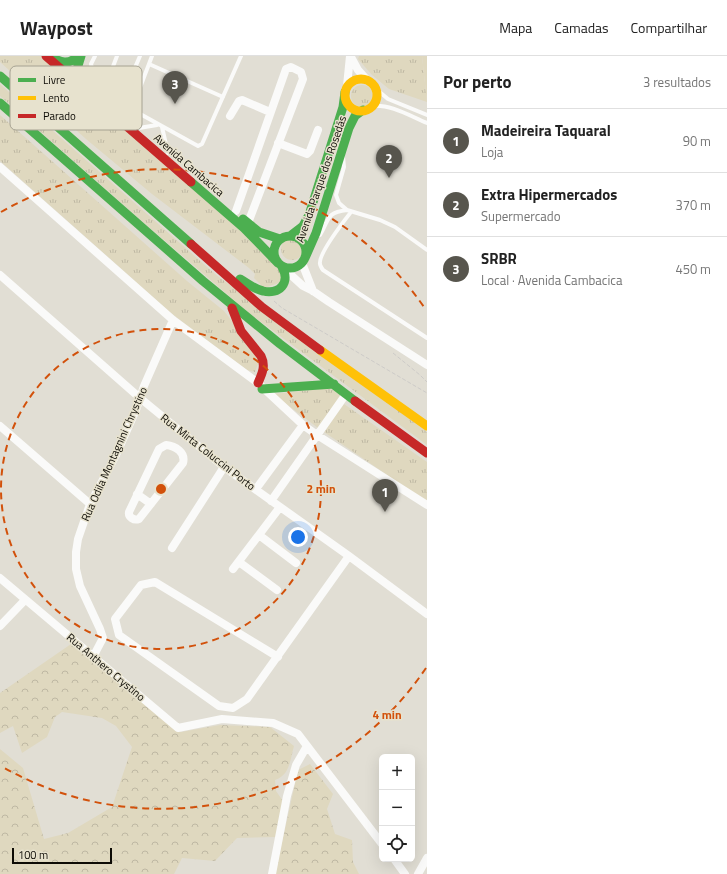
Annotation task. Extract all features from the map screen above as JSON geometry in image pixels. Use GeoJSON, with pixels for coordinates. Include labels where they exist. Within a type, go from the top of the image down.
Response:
{"type":"FeatureCollection","features":[{"type":"Feature","properties":{"kind":"main road","name":"Avenida Cambacica"},"geometry":{"type":"LineString","coordinates":[[46,56],[59,66]]}},
{"type":"Feature","properties":{"kind":"main road"},"geometry":{"type":"LineString","coordinates":[[50,56],[59,62],[64,63],[70,62],[78,56]]}},
{"type":"Feature","properties":{"kind":"main road","name":"Avenida Cambacica"},"geometry":{"type":"LineString","coordinates":[[78,66],[81,56]]}},
{"type":"Feature","properties":{"kind":"main road"},"geometry":{"type":"LineString","coordinates":[[0,67],[10,77]]}},
{"type":"Feature","properties":{"kind":"main road"},"geometry":{"type":"LineString","coordinates":[[0,76],[10,85]]}},
{"type":"Feature","properties":{"kind":"main road"},"geometry":{"type":"LineString","coordinates":[[135,195],[238,278],[263,292],[276,290],[283,286],[286,277],[282,266],[274,253],[274,247],[280,239],[290,236],[303,226],[309,215],[343,107],[346,89],[351,82],[357,79],[362,79],[372,84],[376,89],[376,96],[368,108],[357,110],[348,104],[345,98],[346,89]]}},
{"type":"Feature","properties":{"kind":"main road"},"geometry":{"type":"LineString","coordinates":[[0,103],[10,112]]}},
{"type":"Feature","properties":{"kind":"main road","name":"Avenida Parque dos Rosedás"},"geometry":{"type":"LineString","coordinates":[[304,260],[311,247],[354,116],[368,108]]}},
{"type":"Feature","properties":{"kind":"main road"},"geometry":{"type":"LineString","coordinates":[[30,130],[156,242],[270,337],[427,453]]}},
{"type":"Feature","properties":{"kind":"main road"},"geometry":{"type":"LineString","coordinates":[[62,130],[262,307],[289,328],[427,426]]}},
{"type":"Feature","properties":{"kind":"main road","name":"Avenida Cambacica"},"geometry":{"type":"LineString","coordinates":[[135,130],[244,228],[282,266]]}},
{"type":"Feature","properties":{"kind":"main road","name":"Avenida Cambacica"},"geometry":{"type":"LineString","coordinates":[[141,130],[236,211],[258,232],[280,239]]}},
{"type":"Feature","properties":{"kind":"main road"},"geometry":{"type":"LineString","coordinates":[[282,266],[298,266],[304,260],[306,253],[300,239],[290,236]]}},
{"type":"Feature","properties":{"kind":"main road"},"geometry":{"type":"LineString","coordinates":[[231,305],[243,333],[261,354],[264,362],[260,386],[334,384]]}},
{"type":"Feature","properties":{"kind":"main road"},"geometry":{"type":"LineString","coordinates":[[390,399],[427,422]]}},
{"type":"Feature","properties":{"kind":"street"},"geometry":{"type":"LineString","coordinates":[[350,56],[358,70],[368,81]]}},
{"type":"Feature","properties":{"kind":"street"},"geometry":{"type":"LineString","coordinates":[[346,89],[350,56]]}},
{"type":"Feature","properties":{"kind":"street"},"geometry":{"type":"LineString","coordinates":[[236,211],[286,69],[291,67],[301,72],[303,79],[248,223]]}},
{"type":"Feature","properties":{"kind":"street"},"geometry":{"type":"LineString","coordinates":[[230,116],[239,101],[242,100],[270,112]]}},
{"type":"Feature","properties":{"kind":"street"},"geometry":{"type":"LineString","coordinates":[[278,143],[309,154],[318,130]]}},
{"type":"Feature","properties":{"kind":"street"},"geometry":{"type":"LineString","coordinates":[[0,167],[173,320],[260,386],[303,425],[317,436],[427,505]]}},
{"type":"Feature","properties":{"kind":"street"},"geometry":{"type":"LineString","coordinates":[[304,260],[313,291]]}},
{"type":"Feature","properties":{"kind":"street"},"geometry":{"type":"LineString","coordinates":[[282,266],[299,283],[427,365]]}},
{"type":"Feature","properties":{"kind":"street","name":"Rua Mirta Coluccini Porto"},"geometry":{"type":"LineString","coordinates":[[0,275],[140,398],[224,467],[349,556],[427,614]]}},
{"type":"Feature","properties":{"kind":"street","name":"Rua Odila Montagnini Chrystino"},"geometry":{"type":"LineString","coordinates":[[93,657],[103,638],[80,586],[76,569],[78,539],[90,504],[116,455],[173,320]]}},
{"type":"Feature","properties":{"kind":"street"},"geometry":{"type":"LineString","coordinates":[[271,501],[346,394]]}},
{"type":"Feature","properties":{"kind":"street"},"geometry":{"type":"LineString","coordinates":[[256,490],[303,425]]}},
{"type":"Feature","properties":{"kind":"street"},"geometry":{"type":"LineString","coordinates":[[0,426],[90,504]]}},
{"type":"Feature","properties":{"kind":"street"},"geometry":{"type":"LineString","coordinates":[[173,446],[183,434]]}},
{"type":"Feature","properties":{"kind":"street"},"geometry":{"type":"LineString","coordinates":[[166,445],[173,446],[183,454],[183,463],[139,519],[134,519],[130,516],[129,512],[159,449],[166,445]]}},
{"type":"Feature","properties":{"kind":"street"},"geometry":{"type":"LineString","coordinates":[[172,548],[224,467]]}},
{"type":"Feature","properties":{"kind":"street"},"geometry":{"type":"LineString","coordinates":[[137,494],[151,504]]}},
{"type":"Feature","properties":{"kind":"street"},"geometry":{"type":"LineString","coordinates":[[233,569],[280,507]]}},
{"type":"Feature","properties":{"kind":"street"},"geometry":{"type":"LineString","coordinates":[[260,535],[296,563]]}},
{"type":"Feature","properties":{"kind":"street"},"geometry":{"type":"LineString","coordinates":[[278,657],[156,582],[141,585],[116,619],[119,635],[219,706],[232,708],[247,699],[278,657],[349,556]]}},
{"type":"Feature","properties":{"kind":"street"},"geometry":{"type":"LineString","coordinates":[[239,562],[277,590]]}},
{"type":"Feature","properties":{"kind":"street","name":"Rua Anthero Crystino"},"geometry":{"type":"LineString","coordinates":[[0,578],[178,728],[222,719],[273,723],[298,734],[307,746]]}},
{"type":"Feature","properties":{"kind":"street"},"geometry":{"type":"LineString","coordinates":[[0,626],[25,600]]}},
{"type":"Feature","properties":{"kind":"street"},"geometry":{"type":"LineString","coordinates":[[272,874],[289,790],[296,765],[307,746],[379,840]]}},
{"type":"Feature","properties":{"kind":"street"},"geometry":{"type":"LineString","coordinates":[[418,874],[427,858]]}},
{"type":"Feature","properties":{"kind":"street"},"geometry":{"type":"LineString","coordinates":[[396,862],[406,874]]}},
{"type":"Feature","properties":{"kind":"lane"},"geometry":{"type":"LineString","coordinates":[[92,66],[95,56]]}},
{"type":"Feature","properties":{"kind":"lane"},"geometry":{"type":"LineString","coordinates":[[113,66],[117,56]]}},
{"type":"Feature","properties":{"kind":"lane"},"geometry":{"type":"LineString","coordinates":[[136,66],[140,56]]}},
{"type":"Feature","properties":{"kind":"lane"},"geometry":{"type":"LineString","coordinates":[[142,82],[152,56]]}},
{"type":"Feature","properties":{"kind":"lane"},"geometry":{"type":"LineString","coordinates":[[142,115],[198,146],[201,146],[241,56]]}},
{"type":"Feature","properties":{"kind":"lane"},"geometry":{"type":"LineString","coordinates":[[149,64],[223,97]]}},
{"type":"Feature","properties":{"kind":"lane"},"geometry":{"type":"LineString","coordinates":[[376,89],[388,99],[427,115]]}},
{"type":"Feature","properties":{"kind":"lane"},"geometry":{"type":"LineString","coordinates":[[368,108],[379,105],[387,107],[427,123]]}},
{"type":"Feature","properties":{"kind":"lane"},"geometry":{"type":"LineString","coordinates":[[142,127],[157,124]]}},
{"type":"Feature","properties":{"kind":"lane"},"geometry":{"type":"LineString","coordinates":[[162,127],[168,153]]}},
{"type":"Feature","properties":{"kind":"lane"},"geometry":{"type":"LineString","coordinates":[[343,149],[344,167],[336,195],[338,203],[349,211],[380,220],[395,227],[427,250]]}},
{"type":"Feature","properties":{"kind":"lane"},"geometry":{"type":"LineString","coordinates":[[311,247],[334,212],[349,211]]}},
{"type":"Feature","properties":{"kind":"lane"},"geometry":{"type":"LineString","coordinates":[[349,211],[320,259],[320,264],[328,274],[427,338]]}},
{"type":"Feature","properties":{"kind":"path"},"geometry":{"type":"LineString","coordinates":[[273,300],[282,308],[427,393]]}},
{"type":"Feature","properties":{"kind":"green space"},"geometry":{"type":"Polygon","coordinates":[[[0,56],[41,56],[52,66],[10,66],[10,71],[0,62],[0,56]]]}},
{"type":"Feature","properties":{"kind":"green space"},"geometry":{"type":"Polygon","coordinates":[[[359,56],[422,56],[427,102],[389,89],[372,75],[358,59],[359,56]]]}},
{"type":"Feature","properties":{"kind":"green space"},"geometry":{"type":"Polygon","coordinates":[[[422,56],[427,56],[427,102],[422,56]]]}},
{"type":"Feature","properties":{"kind":"green space"},"geometry":{"type":"Polygon","coordinates":[[[0,84],[10,93],[10,105],[0,96],[0,84]]]}},
{"type":"Feature","properties":{"kind":"green space"},"geometry":{"type":"Polygon","coordinates":[[[362,85],[370,88],[373,96],[370,104],[362,107],[354,104],[351,96],[354,88],[362,85]]]}},
{"type":"Feature","properties":{"kind":"green space"},"geometry":{"type":"Polygon","coordinates":[[[0,115],[10,124],[10,130],[17,130],[187,281],[224,311],[259,361],[255,372],[247,370],[172,314],[0,161],[0,115]]]}},
{"type":"Feature","properties":{"kind":"green space"},"geometry":{"type":"Polygon","coordinates":[[[39,130],[52,130],[215,274],[427,432],[427,445],[249,313],[39,130]]]}},
{"type":"Feature","properties":{"kind":"green space"},"geometry":{"type":"Polygon","coordinates":[[[76,130],[126,130],[242,231],[284,273],[282,282],[264,288],[254,278],[255,274],[249,268],[152,194],[76,130]]]}},
{"type":"Feature","properties":{"kind":"green space"},"geometry":{"type":"Polygon","coordinates":[[[292,238],[300,241],[303,249],[300,257],[292,260],[284,257],[281,249],[284,241],[292,238]]]}},
{"type":"Feature","properties":{"kind":"green space"},"geometry":{"type":"Polygon","coordinates":[[[330,388],[342,395],[318,428],[273,394],[330,388]]]}},
{"type":"Feature","properties":{"kind":"green space"},"geometry":{"type":"Polygon","coordinates":[[[344,404],[427,462],[427,502],[324,432],[344,404]]]}},
{"type":"Feature","properties":{"kind":"green space"},"geometry":{"type":"Polygon","coordinates":[[[71,644],[181,732],[220,725],[270,727],[294,746],[287,771],[280,778],[275,780],[276,791],[283,801],[276,837],[237,838],[215,861],[182,858],[174,874],[0,874],[0,749],[23,768],[44,839],[68,833],[112,807],[132,747],[116,726],[102,718],[62,712],[55,717],[47,737],[22,753],[13,726],[0,733],[0,693],[71,644]]]}},
{"type":"Feature","properties":{"kind":"green space"},"geometry":{"type":"Polygon","coordinates":[[[310,764],[333,794],[327,809],[335,834],[352,840],[353,862],[359,874],[275,874],[298,770],[310,764]]]}},
{"type":"Feature","properties":{"kind":"traffic: fast"},"geometry":{"type":"LineString","coordinates":[[51,56],[64,62],[71,61],[78,56]]}},
{"type":"Feature","properties":{"kind":"traffic: fast"},"geometry":{"type":"LineString","coordinates":[[78,66],[81,56]]}},
{"type":"Feature","properties":{"kind":"traffic: fast"},"geometry":{"type":"LineString","coordinates":[[0,76],[10,85]]}},
{"type":"Feature","properties":{"kind":"traffic: fast"},"geometry":{"type":"LineString","coordinates":[[290,236],[303,226],[309,215],[343,107],[345,92]]}},
{"type":"Feature","properties":{"kind":"traffic: fast"},"geometry":{"type":"LineString","coordinates":[[0,103],[10,112]]}},
{"type":"Feature","properties":{"kind":"traffic: fast"},"geometry":{"type":"LineString","coordinates":[[305,258],[316,233],[349,128],[355,116],[363,110]]}},
{"type":"Feature","properties":{"kind":"traffic: fast"},"geometry":{"type":"LineString","coordinates":[[31,130],[203,281],[280,344],[355,401]]}},
{"type":"Feature","properties":{"kind":"traffic: fast"},"geometry":{"type":"LineString","coordinates":[[61,130],[191,244]]}},
{"type":"Feature","properties":{"kind":"traffic: fast"},"geometry":{"type":"LineString","coordinates":[[191,182],[244,228],[278,263]]}},
{"type":"Feature","properties":{"kind":"traffic: fast"},"geometry":{"type":"LineString","coordinates":[[243,219],[259,232],[280,239]]}},
{"type":"Feature","properties":{"kind":"traffic: fast"},"geometry":{"type":"LineString","coordinates":[[287,236],[293,236],[303,243],[306,252],[305,258],[299,265],[293,268],[287,268],[277,261],[274,255],[274,249],[281,239],[287,236]]}},
{"type":"Feature","properties":{"kind":"traffic: fast"},"geometry":{"type":"LineString","coordinates":[[240,279],[260,290],[269,292],[274,291],[284,283],[285,278],[282,267]]}},
{"type":"Feature","properties":{"kind":"traffic: fast"},"geometry":{"type":"LineString","coordinates":[[262,389],[334,384]]}},
{"type":"Feature","properties":{"kind":"traffic: slow"},"geometry":{"type":"LineString","coordinates":[[361,79],[370,82],[374,86],[377,95],[374,104],[370,108],[361,111],[352,108],[348,104],[345,95],[348,86],[352,82],[361,79]]}},
{"type":"Feature","properties":{"kind":"traffic: slow"},"geometry":{"type":"LineString","coordinates":[[320,350],[427,426]]}},
{"type":"Feature","properties":{"kind":"traffic: jam"},"geometry":{"type":"LineString","coordinates":[[46,56],[58,66]]}},
{"type":"Feature","properties":{"kind":"traffic: jam"},"geometry":{"type":"LineString","coordinates":[[131,130],[191,182]]}},
{"type":"Feature","properties":{"kind":"traffic: jam"},"geometry":{"type":"LineString","coordinates":[[191,244],[262,307],[320,350]]}},
{"type":"Feature","properties":{"kind":"traffic: jam"},"geometry":{"type":"LineString","coordinates":[[232,308],[241,331],[261,356],[263,370],[258,383]]}},
{"type":"Feature","properties":{"kind":"traffic: jam"},"geometry":{"type":"LineString","coordinates":[[355,401],[427,453]]}},
{"type":"Feature","properties":{"kind":"place","name":"SRBR"},"geometry":{"type":"Point","coordinates":[175,104]}},
{"type":"Feature","properties":{"kind":"place","name":"Extra Hipermercados"},"geometry":{"type":"Point","coordinates":[389,178]}},
{"type":"Feature","properties":{"kind":"place","name":"Madeireira Taquaral"},"geometry":{"type":"Point","coordinates":[385,512]}}]}
